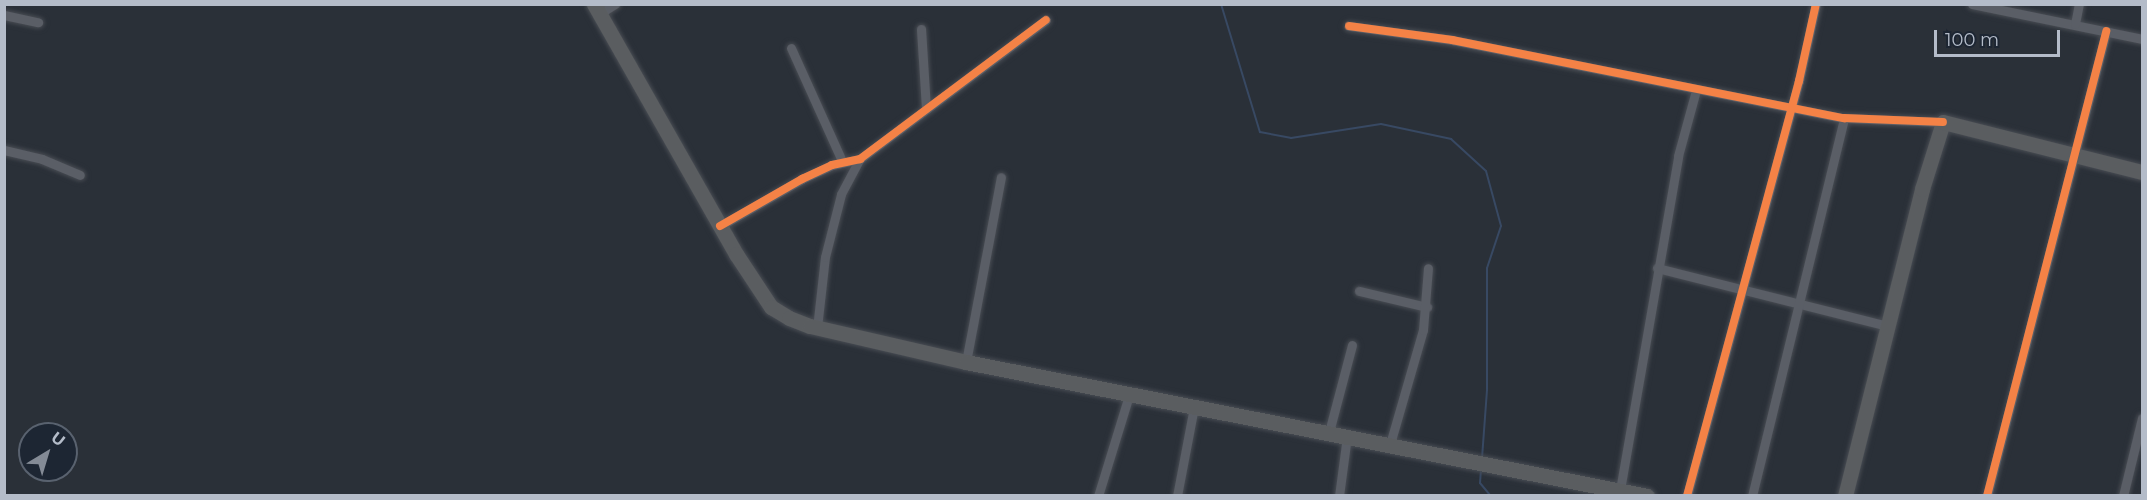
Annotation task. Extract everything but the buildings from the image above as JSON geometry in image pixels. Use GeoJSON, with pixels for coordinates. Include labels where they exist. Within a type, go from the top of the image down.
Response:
{"type":"FeatureCollection","features":[{"type":"Feature","properties":{"kind":"highway"},"geometry":{"type":"LineString","coordinates":[[597,9],[720,226],[771,307],[817,328],[966,362],[1130,392],[1647,495]]}},
{"type":"Feature","properties":{"kind":"highway"},"geometry":{"type":"LineString","coordinates":[[1845,495],[1943,122],[2142,172]]}},
{"type":"Feature","properties":{"kind":"street"},"geometry":{"type":"LineString","coordinates":[[597,9],[615,4]]}},
{"type":"Feature","properties":{"kind":"street"},"geometry":{"type":"LineString","coordinates":[[1687,495],[1741,289],[1792,108],[1816,4]]}},
{"type":"Feature","properties":{"kind":"street"},"geometry":{"type":"LineString","coordinates":[[1972,4],[2142,39]]}},
{"type":"Feature","properties":{"kind":"street"},"geometry":{"type":"LineString","coordinates":[[2075,24],[2079,4]]}},
{"type":"Feature","properties":{"kind":"street"},"geometry":{"type":"LineString","coordinates":[[4,15],[38,22]]}},
{"type":"Feature","properties":{"kind":"street"},"geometry":{"type":"LineString","coordinates":[[817,328],[825,257],[842,188],[860,159],[1046,20]]}},
{"type":"Feature","properties":{"kind":"street"},"geometry":{"type":"LineString","coordinates":[[1349,26],[1452,40],[1844,118],[1943,122]]}},
{"type":"Feature","properties":{"kind":"street"},"geometry":{"type":"LineString","coordinates":[[921,29],[926,109]]}},
{"type":"Feature","properties":{"kind":"street"},"geometry":{"type":"LineString","coordinates":[[1987,495],[2106,31]]}},
{"type":"Feature","properties":{"kind":"street"},"geometry":{"type":"LineString","coordinates":[[791,48],[842,161]]}},
{"type":"Feature","properties":{"kind":"street"},"geometry":{"type":"LineString","coordinates":[[1620,490],[1678,156],[1696,90]]}},
{"type":"Feature","properties":{"kind":"street"},"geometry":{"type":"LineString","coordinates":[[1752,495],[1844,118]]}},
{"type":"Feature","properties":{"kind":"street"},"geometry":{"type":"LineString","coordinates":[[4,150],[42,159],[80,175]]}},
{"type":"Feature","properties":{"kind":"street"},"geometry":{"type":"LineString","coordinates":[[720,226],[802,179],[842,161],[860,159]]}},
{"type":"Feature","properties":{"kind":"street"},"geometry":{"type":"LineString","coordinates":[[966,362],[1001,177]]}},
{"type":"Feature","properties":{"kind":"street"},"geometry":{"type":"LineString","coordinates":[[1390,444],[1427,307],[1428,268]]}},
{"type":"Feature","properties":{"kind":"street"},"geometry":{"type":"LineString","coordinates":[[1657,268],[1888,326]]}},
{"type":"Feature","properties":{"kind":"street"},"geometry":{"type":"LineString","coordinates":[[1359,291],[1427,307]]}},
{"type":"Feature","properties":{"kind":"street"},"geometry":{"type":"LineString","coordinates":[[1329,432],[1352,345]]}},
{"type":"Feature","properties":{"kind":"street"},"geometry":{"type":"LineString","coordinates":[[1098,495],[1130,392]]}},
{"type":"Feature","properties":{"kind":"street"},"geometry":{"type":"LineString","coordinates":[[1177,495],[1194,406]]}},
{"type":"Feature","properties":{"kind":"street"},"geometry":{"type":"LineString","coordinates":[[2123,495],[2142,418]]}},
{"type":"Feature","properties":{"kind":"street"},"geometry":{"type":"LineString","coordinates":[[1339,495],[1347,436]]}},
{"type":"Feature","properties":{"kind":"waterway"},"geometry":{"type":"LineString","coordinates":[[1221,4],[1260,132],[1291,138],[1381,124],[1451,139],[1486,171],[1501,226],[1487,268],[1487,390],[1482,458]]}},
{"type":"Feature","properties":{"kind":"waterway"},"geometry":{"type":"LineString","coordinates":[[1481,469],[1480,483],[1491,496]]}},
{"type":"Feature","properties":{"kind":"cycle path"},"geometry":{"type":"LineString","coordinates":[[1687,496],[1799,81],[1816,4]]}},
{"type":"Feature","properties":{"kind":"cycle path"},"geometry":{"type":"LineString","coordinates":[[720,226],[802,179],[832,165],[860,159],[1046,20]]}},
{"type":"Feature","properties":{"kind":"cycle path"},"geometry":{"type":"LineString","coordinates":[[1349,26],[1452,40],[1844,118],[1943,122]]}},
{"type":"Feature","properties":{"kind":"cycle path"},"geometry":{"type":"LineString","coordinates":[[1987,496],[2106,31]]}}]}
